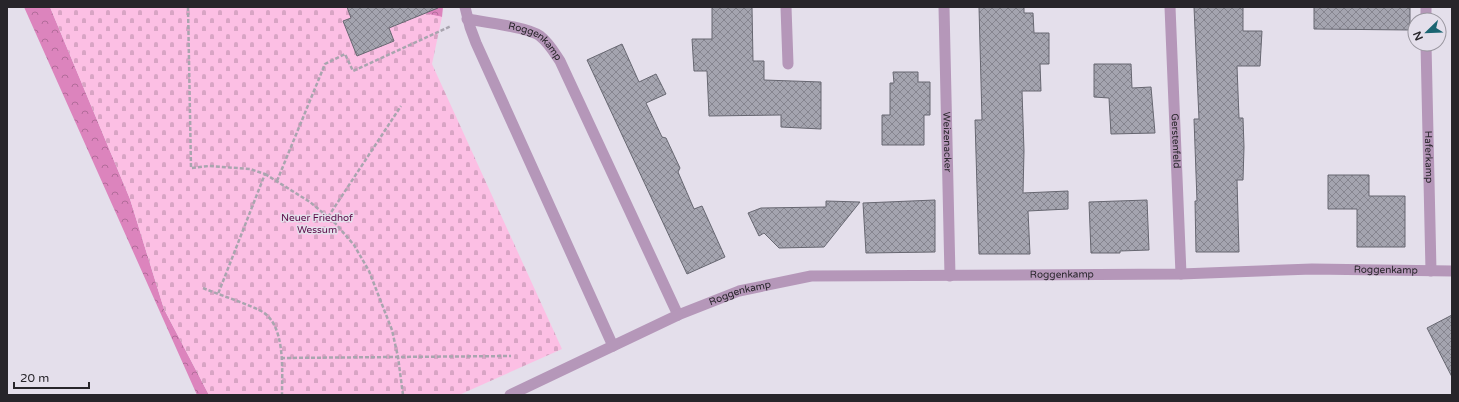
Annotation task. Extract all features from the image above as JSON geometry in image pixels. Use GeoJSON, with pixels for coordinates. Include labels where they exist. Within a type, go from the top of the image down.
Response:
{"type":"FeatureCollection","features":[{"type":"Feature","properties":{"kind":"street"},"geometry":{"type":"LineString","coordinates":[[465,7],[476,42],[613,346]]}},
{"type":"Feature","properties":{"kind":"street"},"geometry":{"type":"LineString","coordinates":[[786,7],[788,64]]}},
{"type":"Feature","properties":{"kind":"street","name":"Weizenacker"},"geometry":{"type":"LineString","coordinates":[[944,7],[950,276]]}},
{"type":"Feature","properties":{"kind":"street","name":"Gerstenfeld"},"geometry":{"type":"LineString","coordinates":[[1170,7],[1181,274]]}},
{"type":"Feature","properties":{"kind":"street","name":"Roggenkamp"},"geometry":{"type":"LineString","coordinates":[[468,19],[527,30],[540,36],[551,47],[560,61],[678,315]]}},
{"type":"Feature","properties":{"kind":"street","name":"Haferkamp"},"geometry":{"type":"LineString","coordinates":[[1426,52],[1431,271]]}},
{"type":"Feature","properties":{"kind":"street","name":"Roggenkamp"},"geometry":{"type":"LineString","coordinates":[[510,395],[678,315],[739,291],[811,276],[1181,274],[1312,269],[1452,271]]}},
{"type":"Feature","properties":{"kind":"path"},"geometry":{"type":"LineString","coordinates":[[188,7],[191,168],[209,166],[243,168],[265,174],[310,202],[328,217],[354,245],[369,271],[392,330],[398,357],[403,395]]}},
{"type":"Feature","properties":{"kind":"path"},"geometry":{"type":"LineString","coordinates":[[277,181],[325,64],[345,54],[353,71],[468,19]]}},
{"type":"Feature","properties":{"kind":"path"},"geometry":{"type":"LineString","coordinates":[[328,217],[401,106]]}},
{"type":"Feature","properties":{"kind":"path"},"geometry":{"type":"LineString","coordinates":[[218,294],[265,174]]}},
{"type":"Feature","properties":{"kind":"path"},"geometry":{"type":"LineString","coordinates":[[203,288],[263,312],[276,326],[281,346],[282,395]]}},
{"type":"Feature","properties":{"kind":"path"},"geometry":{"type":"LineString","coordinates":[[281,358],[511,356]]}},
{"type":"Feature","properties":{"kind":"green space"},"geometry":{"type":"Polygon","coordinates":[[[24,7],[50,7],[130,199],[164,309],[209,395],[197,395],[24,7]]]}},
{"type":"Feature","properties":{"kind":"green space","name":"Neuer Friedhof Wessum"},"geometry":{"type":"Polygon","coordinates":[[[50,7],[403,7],[442,17],[432,64],[562,349],[459,395],[209,395],[164,309],[130,199],[50,7]]]}},
{"type":"Feature","properties":{"kind":"green space"},"geometry":{"type":"Polygon","coordinates":[[[403,7],[443,7],[442,17],[405,11],[403,7]]]}},
{"type":"Feature","properties":{"kind":"building"},"geometry":{"type":"Polygon","coordinates":[[[347,7],[438,8],[389,28],[394,41],[357,56],[343,21],[351,18],[347,7]]]}},
{"type":"Feature","properties":{"kind":"building"},"geometry":{"type":"Polygon","coordinates":[[[712,7],[752,7],[753,61],[764,61],[764,80],[821,82],[821,129],[781,127],[781,115],[709,116],[707,71],[694,71],[692,39],[712,39],[712,7]]]}},
{"type":"Feature","properties":{"kind":"building"},"geometry":{"type":"Polygon","coordinates":[[[979,7],[1024,7],[1024,13],[1033,13],[1034,33],[1049,33],[1049,64],[1040,64],[1041,91],[1022,91],[1024,151],[1023,193],[1068,191],[1068,209],[1028,211],[1030,254],[979,254],[975,120],[982,120],[979,7]]]}},
{"type":"Feature","properties":{"kind":"building"},"geometry":{"type":"Polygon","coordinates":[[[1194,7],[1243,7],[1243,31],[1262,31],[1260,66],[1237,66],[1239,118],[1243,118],[1244,147],[1243,180],[1237,180],[1239,252],[1196,252],[1195,201],[1197,201],[1194,119],[1199,119],[1194,7]]]}},
{"type":"Feature","properties":{"kind":"building"},"geometry":{"type":"Polygon","coordinates":[[[1314,7],[1410,7],[1410,12],[1407,12],[1407,30],[1314,29],[1314,7]]]}},
{"type":"Feature","properties":{"kind":"building"},"geometry":{"type":"Polygon","coordinates":[[[622,44],[639,82],[656,74],[666,94],[646,103],[662,137],[666,138],[680,168],[678,172],[694,209],[702,206],[725,257],[687,274],[587,60],[622,44]]]}},
{"type":"Feature","properties":{"kind":"building"},"geometry":{"type":"Polygon","coordinates":[[[1094,64],[1131,64],[1132,88],[1151,87],[1155,133],[1111,134],[1109,98],[1094,97],[1094,64]]]}},
{"type":"Feature","properties":{"kind":"building"},"geometry":{"type":"Polygon","coordinates":[[[893,72],[918,72],[918,82],[930,82],[930,115],[924,115],[924,145],[882,145],[882,115],[890,115],[890,83],[894,83],[893,72]]]}},
{"type":"Feature","properties":{"kind":"building"},"geometry":{"type":"Polygon","coordinates":[[[1328,175],[1369,175],[1369,196],[1405,196],[1405,247],[1357,247],[1357,209],[1328,209],[1328,175]]]}},
{"type":"Feature","properties":{"kind":"building"},"geometry":{"type":"Polygon","coordinates":[[[935,200],[935,252],[866,253],[863,203],[935,200]]]}},
{"type":"Feature","properties":{"kind":"building"},"geometry":{"type":"Polygon","coordinates":[[[1147,200],[1149,250],[1120,251],[1120,253],[1091,253],[1089,202],[1147,200]]]}},
{"type":"Feature","properties":{"kind":"building"},"geometry":{"type":"Polygon","coordinates":[[[826,201],[860,202],[824,247],[779,248],[764,233],[759,236],[748,213],[761,208],[826,207],[826,201]]]}},
{"type":"Feature","properties":{"kind":"building"},"geometry":{"type":"Polygon","coordinates":[[[1452,315],[1452,377],[1427,328],[1452,315]]]}}]}
